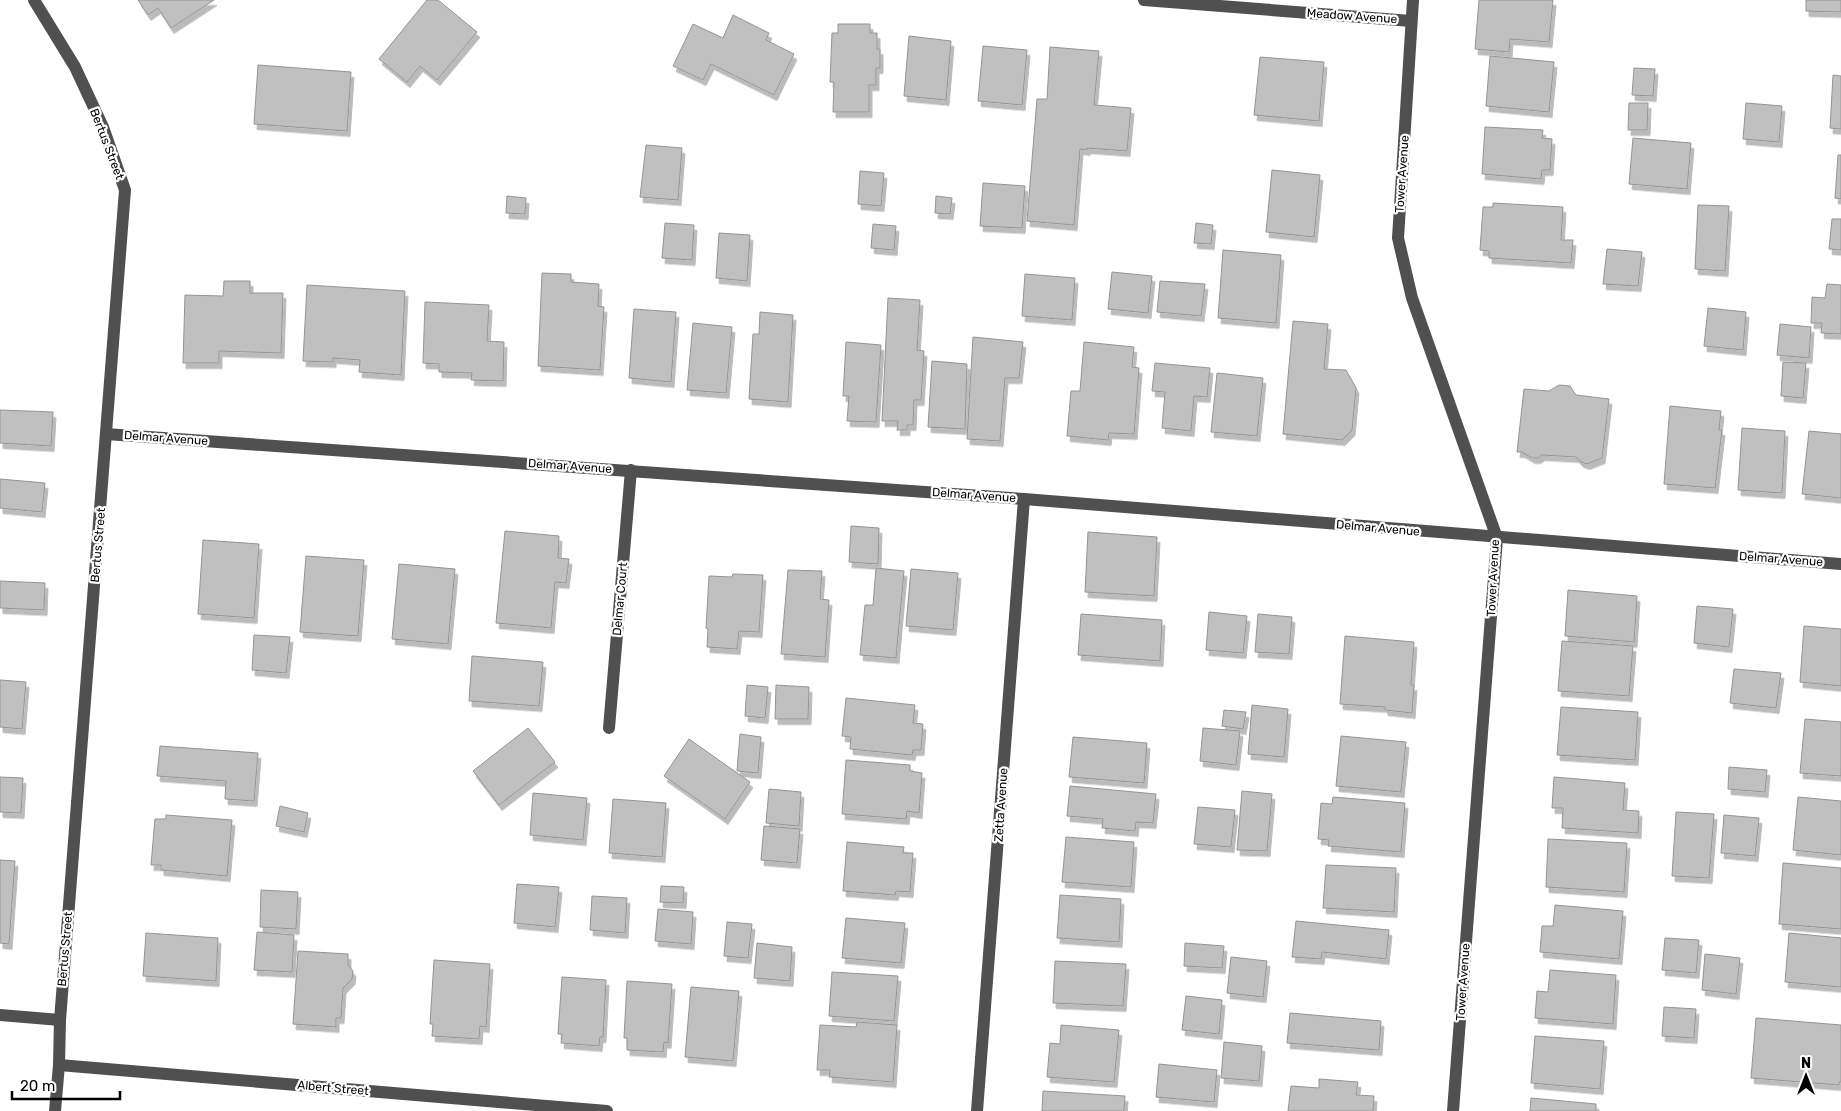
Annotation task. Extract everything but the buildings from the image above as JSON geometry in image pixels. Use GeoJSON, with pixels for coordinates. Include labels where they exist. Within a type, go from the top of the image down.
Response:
{"type":"FeatureCollection","features":[{"type":"Feature","properties":{"kind":"street","name":"Bertus Street"},"geometry":{"type":"LineString","coordinates":[[34,0],[75,67],[103,127],[124,190],[60,1020],[55,1111]]}},
{"type":"Feature","properties":{"kind":"street","name":"Meadow Avenue"},"geometry":{"type":"LineString","coordinates":[[1144,0],[1411,21]]}},
{"type":"Feature","properties":{"kind":"street","name":"Tower Avenue"},"geometry":{"type":"LineString","coordinates":[[1413,0],[1398,238],[1412,298],[1497,538],[1453,1111]]}},
{"type":"Feature","properties":{"kind":"street","name":"Delmar Avenue"},"geometry":{"type":"LineString","coordinates":[[106,434],[1024,499],[1841,564]]}},
{"type":"Feature","properties":{"kind":"street","name":"Delmar Court"},"geometry":{"type":"LineString","coordinates":[[609,728],[631,470]]}},
{"type":"Feature","properties":{"kind":"street","name":"Zetta Avenue"},"geometry":{"type":"LineString","coordinates":[[978,1111],[1024,499]]}},
{"type":"Feature","properties":{"kind":"street"},"geometry":{"type":"LineString","coordinates":[[0,1016],[60,1020]]}},
{"type":"Feature","properties":{"kind":"street","name":"Albert Street"},"geometry":{"type":"LineString","coordinates":[[59,1065],[607,1111]]}}]}
